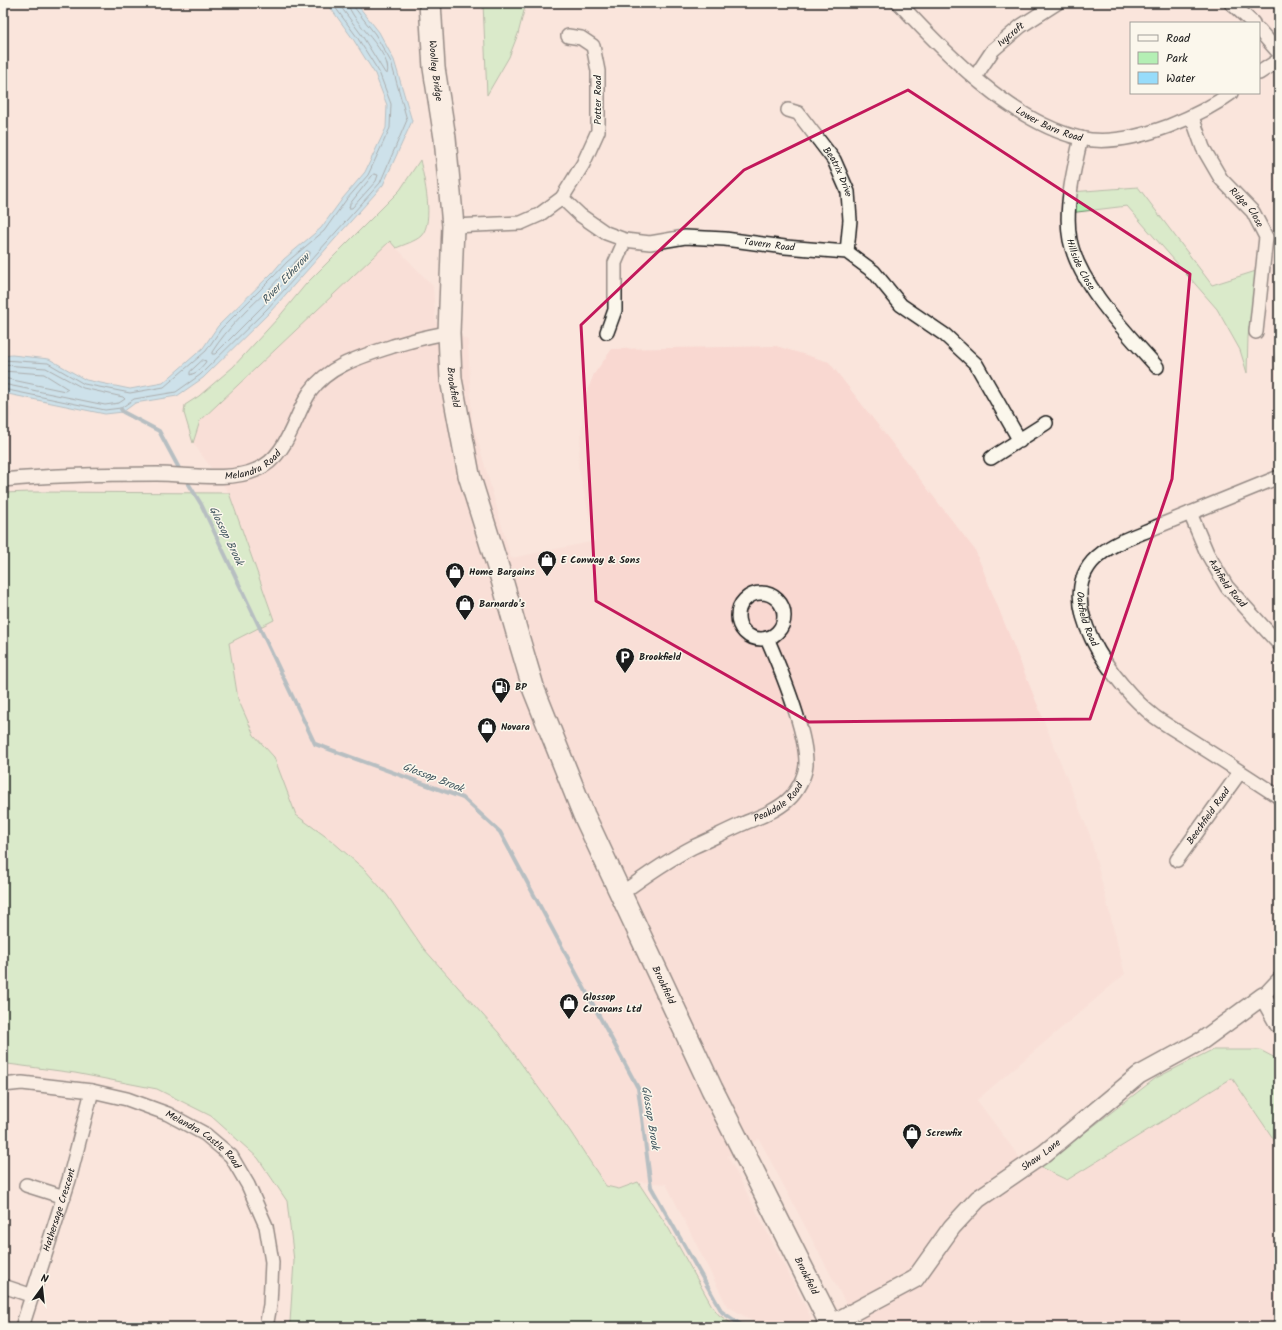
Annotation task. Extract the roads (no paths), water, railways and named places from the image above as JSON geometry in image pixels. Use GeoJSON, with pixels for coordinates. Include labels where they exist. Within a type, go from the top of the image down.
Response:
{"type":"FeatureCollection","features":[{"type":"Feature","properties":{"kind":"main road","name":"Woolley Bridge"},"geometry":{"type":"LineString","coordinates":[[430,3],[434,68],[445,138]]}},
{"type":"Feature","properties":{"kind":"main road","name":"Brookfield"},"geometry":{"type":"LineString","coordinates":[[445,138],[453,226],[449,333],[451,379],[469,475],[534,690],[584,815],[622,893],[712,1089],[831,1326]]}},
{"type":"Feature","properties":{"kind":"street","name":"Lower Barn Road"},"geometry":{"type":"LineString","coordinates":[[899,3],[938,44],[1006,104],[1036,120],[1081,138],[1119,139],[1153,132],[1192,117],[1218,103],[1229,94]]}},
{"type":"Feature","properties":{"kind":"street","name":"Ivycroft"},"geometry":{"type":"LineString","coordinates":[[975,77],[993,50],[1021,26],[1057,3]]}},
{"type":"Feature","properties":{"kind":"street"},"geometry":{"type":"LineString","coordinates":[[1231,3],[1252,22]]}},
{"type":"Feature","properties":{"kind":"street"},"geometry":{"type":"LineString","coordinates":[[1260,31],[1279,53]]}},
{"type":"Feature","properties":{"kind":"street","name":"Potter Road"},"geometry":{"type":"LineString","coordinates":[[562,198],[583,164],[598,131],[598,71],[594,46],[581,38],[568,36]]}},
{"type":"Feature","properties":{"kind":"street"},"geometry":{"type":"LineString","coordinates":[[1260,72],[1279,60]]}},
{"type":"Feature","properties":{"kind":"street","name":"Beatrix Drive"},"geometry":{"type":"LineString","coordinates":[[788,110],[798,113],[834,160],[848,192],[850,220],[847,252]]}},
{"type":"Feature","properties":{"kind":"street","name":"Ridge Close"},"geometry":{"type":"LineString","coordinates":[[1192,117],[1203,148],[1221,179],[1253,212],[1266,237],[1256,332]]}},
{"type":"Feature","properties":{"kind":"street","name":"Hillside Close"},"geometry":{"type":"LineString","coordinates":[[1081,138],[1068,213],[1070,240],[1081,269],[1105,307],[1157,367]]}},
{"type":"Feature","properties":{"kind":"street"},"geometry":{"type":"LineString","coordinates":[[453,226],[521,223],[539,216],[562,198]]}},
{"type":"Feature","properties":{"kind":"street","name":"Tavern Road"},"geometry":{"type":"LineString","coordinates":[[562,198],[580,215],[606,233],[625,240],[650,243],[685,237],[725,239],[785,247],[847,252]]}},
{"type":"Feature","properties":{"kind":"street"},"geometry":{"type":"LineString","coordinates":[[607,332],[615,310],[615,262],[625,240]]}},
{"type":"Feature","properties":{"kind":"street"},"geometry":{"type":"LineString","coordinates":[[847,252],[874,272],[901,305],[945,336],[976,364],[1020,441]]}},
{"type":"Feature","properties":{"kind":"street","name":"Melandra Road"},"geometry":{"type":"LineString","coordinates":[[3,480],[43,476],[169,474],[203,477],[232,475],[256,470],[276,457],[310,392],[325,376],[341,366],[363,356],[431,335],[449,333]]}},
{"type":"Feature","properties":{"kind":"street"},"geometry":{"type":"LineString","coordinates":[[991,458],[1020,441],[1046,423]]}},
{"type":"Feature","properties":{"kind":"street","name":"Oakfield Road"},"geometry":{"type":"LineString","coordinates":[[1279,477],[1126,540],[1102,553],[1090,564],[1082,577],[1079,595],[1082,614],[1091,636],[1120,684],[1154,716],[1279,797]]}},
{"type":"Feature","properties":{"kind":"street","name":"Ashfield Road"},"geometry":{"type":"LineString","coordinates":[[1190,513],[1207,552],[1227,587],[1279,644]]}},
{"type":"Feature","properties":{"kind":"street","name":"Peakdale Road"},"geometry":{"type":"LineString","coordinates":[[622,893],[664,863],[692,848],[767,814],[788,800],[797,789],[803,777],[806,766],[804,748],[781,670],[767,638]]}},
{"type":"Feature","properties":{"kind":"street","name":"Beechfield Road"},"geometry":{"type":"LineString","coordinates":[[1177,860],[1240,772]]}},
{"type":"Feature","properties":{"kind":"street"},"geometry":{"type":"LineString","coordinates":[[1279,979],[1262,996],[1279,1025]]}},
{"type":"Feature","properties":{"kind":"street","name":"Shaw Lane"},"geometry":{"type":"LineString","coordinates":[[831,1326],[915,1279],[952,1227],[978,1199],[1045,1153],[1139,1075],[1203,1040],[1262,996]]}},
{"type":"Feature","properties":{"kind":"street","name":"Melandra Castle Road"},"geometry":{"type":"LineString","coordinates":[[3,1085],[22,1083],[92,1091],[128,1099],[168,1114],[204,1134],[231,1156],[248,1185],[266,1226],[272,1262],[270,1305],[266,1327]]}},
{"type":"Feature","properties":{"kind":"street","name":"Hathersage Crescent"},"geometry":{"type":"LineString","coordinates":[[22,1327],[64,1197],[79,1146],[92,1091]]}},
{"type":"Feature","properties":{"kind":"street"},"geometry":{"type":"LineString","coordinates":[[26,1185],[64,1197]]}},
{"type":"Feature","properties":{"kind":"street"},"geometry":{"type":"LineString","coordinates":[[3,1286],[33,1296]]}},
{"type":"Feature","properties":{"kind":"water","name":"River Etherow"},"geometry":{"type":"Polygon","coordinates":[[[327,3],[356,3],[379,32],[394,60],[412,121],[383,185],[270,312],[203,378],[177,396],[135,403],[123,412],[105,414],[3,393],[3,356],[12,355],[49,359],[86,380],[130,389],[163,383],[203,348],[218,326],[272,273],[284,259],[321,228],[343,198],[365,172],[386,128],[387,105],[375,74],[353,39],[327,3]]]}},
{"type":"Feature","properties":{"kind":"waterway","name":"Glossop Brook"},"geometry":{"type":"LineString","coordinates":[[121,409],[123,412],[159,431],[181,472]]}},
{"type":"Feature","properties":{"kind":"waterway","name":"Glossop Brook"},"geometry":{"type":"LineString","coordinates":[[185,478],[201,504],[315,744],[463,798],[500,832],[638,1088],[651,1187],[722,1312],[744,1327]]}},
{"type":"Feature","properties":{"kind":"place","name":"E Conway & Sons"},"geometry":{"type":"Point","coordinates":[547,577]}},
{"type":"Feature","properties":{"kind":"place","name":"Home Bargains"},"geometry":{"type":"Point","coordinates":[455,589]}},
{"type":"Feature","properties":{"kind":"place","name":"Barnardo's"},"geometry":{"type":"Point","coordinates":[465,621]}},
{"type":"Feature","properties":{"kind":"place","name":"Brookfield"},"geometry":{"type":"Point","coordinates":[625,674]}},
{"type":"Feature","properties":{"kind":"place","name":"BP"},"geometry":{"type":"Point","coordinates":[501,704]}},
{"type":"Feature","properties":{"kind":"place","name":"Novara"},"geometry":{"type":"Point","coordinates":[487,744]}},
{"type":"Feature","properties":{"kind":"place","name":"Glossop Caravans Ltd"},"geometry":{"type":"Point","coordinates":[569,1020]}},
{"type":"Feature","properties":{"kind":"place","name":"Screwfix"},"geometry":{"type":"Point","coordinates":[912,1150]}}]}
